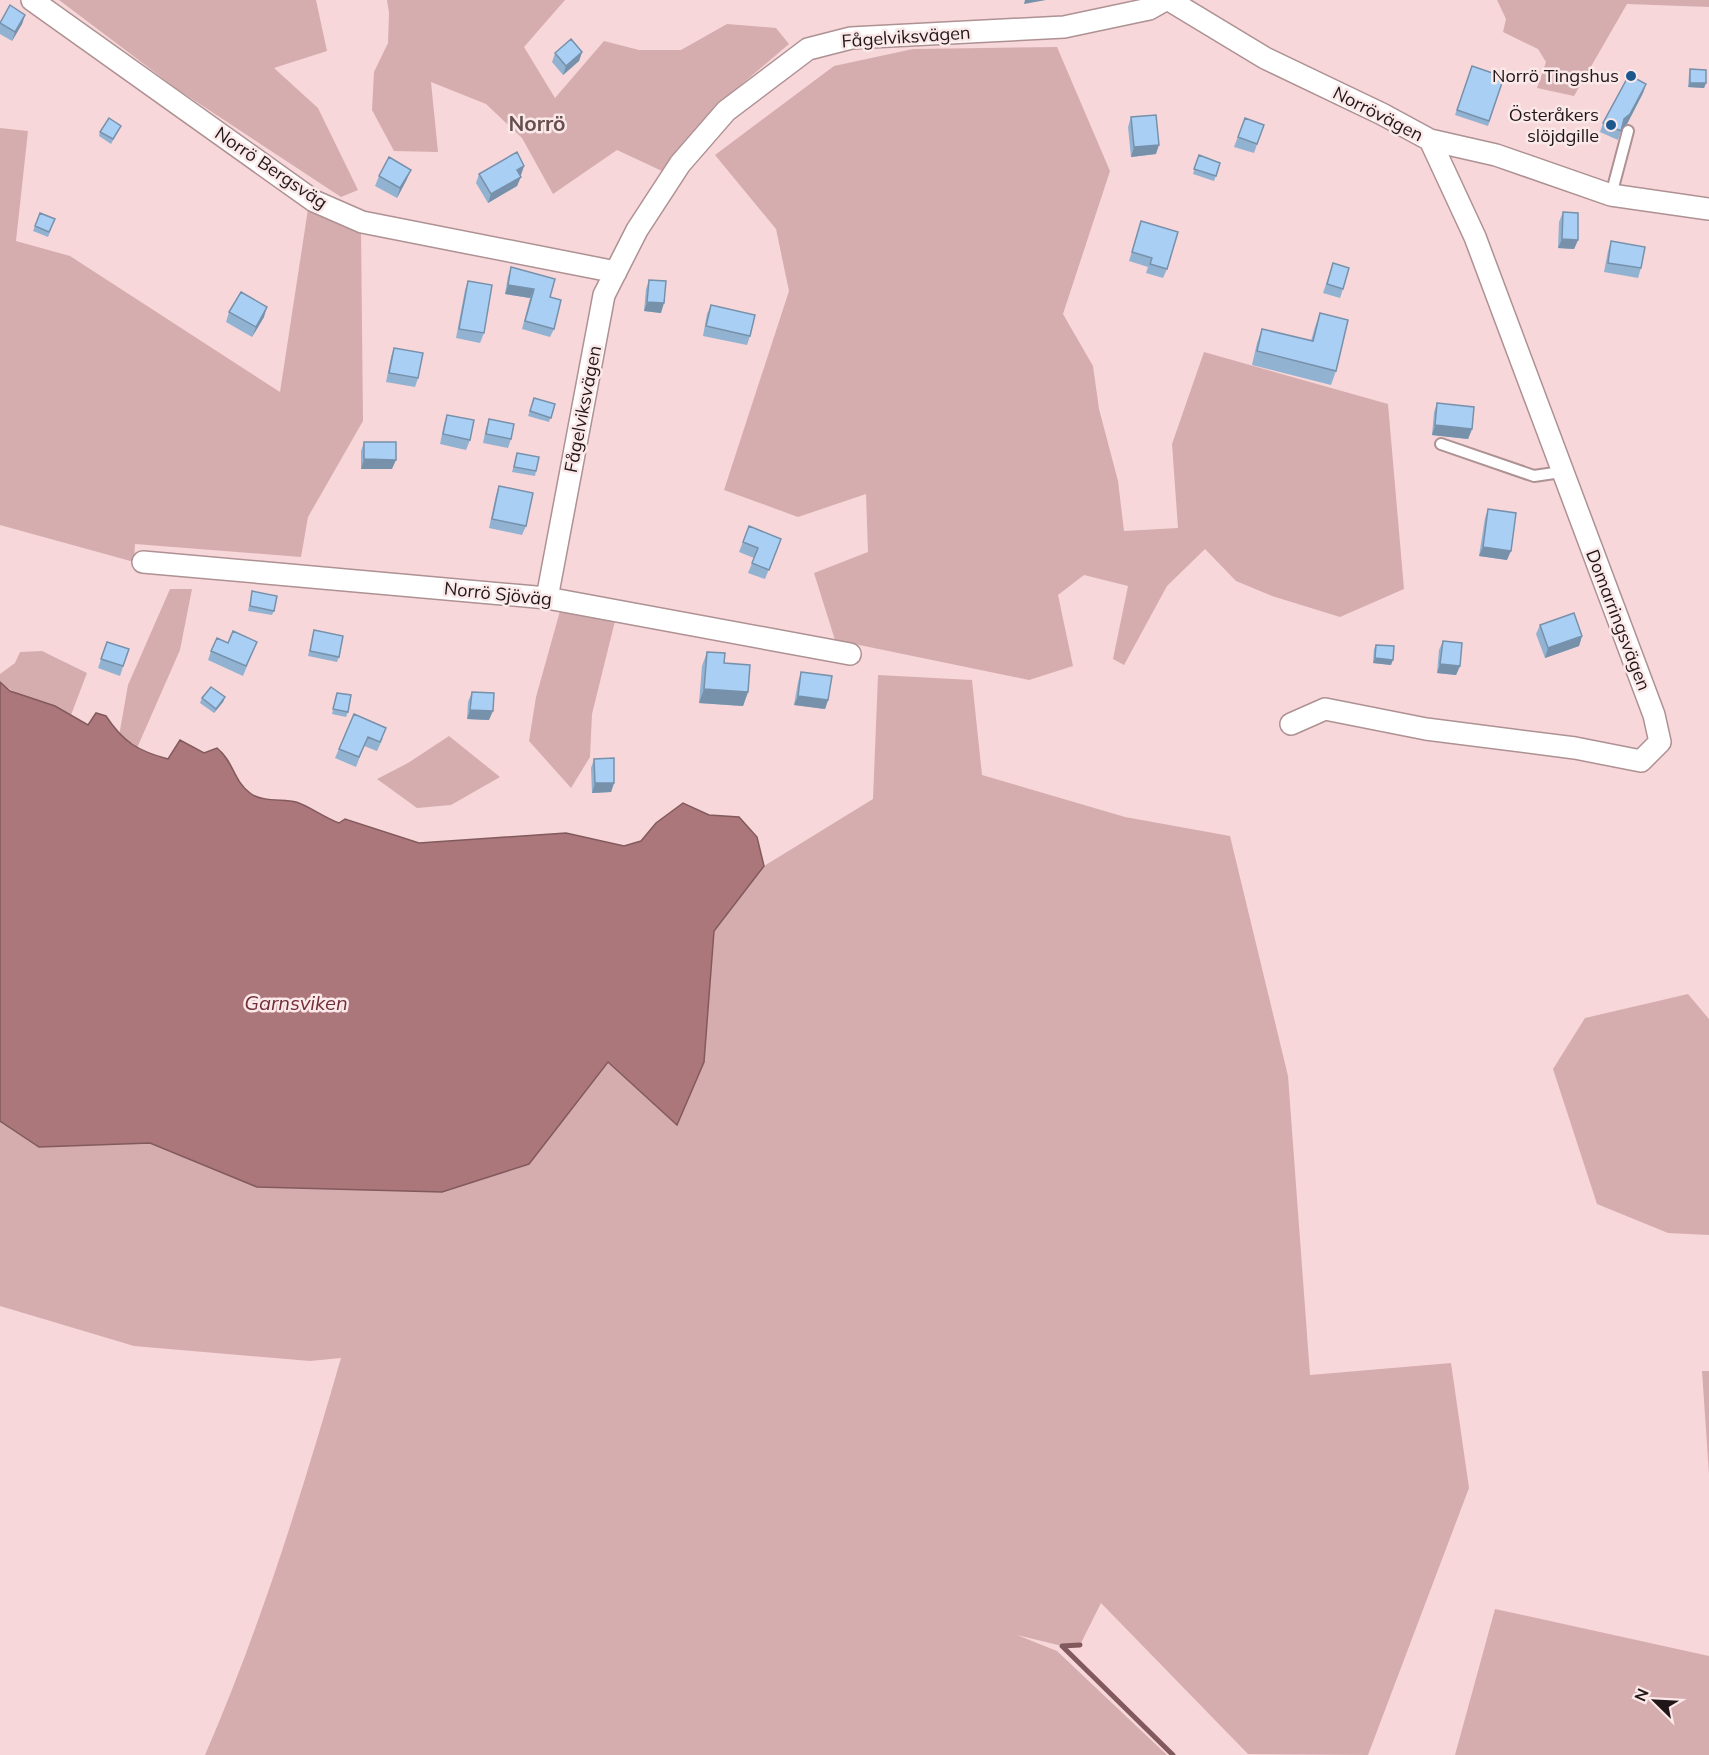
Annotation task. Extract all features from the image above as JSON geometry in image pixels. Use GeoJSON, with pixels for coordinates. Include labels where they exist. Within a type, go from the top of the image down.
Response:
{"type":"FeatureCollection","features":[{"type":"Feature","properties":{"kind":"street","name":"Norrö Bergsväg"},"geometry":{"type":"LineString","coordinates":[[32,0],[314,201],[362,222],[616,272]]}},
{"type":"Feature","properties":{"kind":"street","name":"Fågelviksvägen"},"geometry":{"type":"LineString","coordinates":[[547,598],[604,295],[637,230],[680,164],[726,111],[808,49],[851,38],[1064,27],[1149,9],[1167,0]]}},
{"type":"Feature","properties":{"kind":"street","name":"Norrövägen"},"geometry":{"type":"LineString","coordinates":[[1167,0],[1265,58],[1382,114],[1430,140],[1496,155],[1611,195],[1709,209]]}},
{"type":"Feature","properties":{"kind":"street","name":"Domarringsvägen"},"geometry":{"type":"LineString","coordinates":[[1291,724],[1326,709],[1425,729],[1575,748],[1641,761],[1660,742],[1654,715],[1561,472],[1475,237],[1430,140]]}},
{"type":"Feature","properties":{"kind":"street","name":"Norrö Sjöväg"},"geometry":{"type":"LineString","coordinates":[[143,562],[547,598],[850,654]]}},
{"type":"Feature","properties":{"kind":"lane"},"geometry":{"type":"LineString","coordinates":[[1611,195],[1628,131]]}},
{"type":"Feature","properties":{"kind":"lane"},"geometry":{"type":"LineString","coordinates":[[1441,444],[1533,476],[1561,472]]}},
{"type":"Feature","properties":{"kind":"shaded area"},"geometry":{"type":"Polygon","coordinates":[[[59,0],[316,0],[327,51],[274,68],[318,108],[358,190],[341,197],[177,89],[59,0]]]}},
{"type":"Feature","properties":{"kind":"shaded area"},"geometry":{"type":"Polygon","coordinates":[[[387,0],[565,0],[524,47],[555,98],[604,41],[639,50],[681,50],[727,24],[776,28],[789,44],[721,102],[662,171],[617,150],[553,194],[522,138],[486,104],[431,82],[438,152],[394,151],[372,110],[374,72],[388,43],[387,0]]]}},
{"type":"Feature","properties":{"kind":"shaded area"},"geometry":{"type":"Polygon","coordinates":[[[1497,0],[1709,0],[1709,7],[1627,4],[1574,96],[1537,88],[1546,62],[1538,49],[1503,32],[1506,19],[1497,0]]]}},
{"type":"Feature","properties":{"kind":"shaded area"},"geometry":{"type":"Polygon","coordinates":[[[1057,47],[1110,171],[1063,314],[1093,366],[1099,409],[1118,481],[1124,531],[1178,528],[1172,444],[1204,352],[1388,404],[1404,589],[1340,617],[1272,596],[1236,581],[1205,549],[1167,586],[1124,665],[1113,659],[1128,586],[1084,575],[1058,595],[1073,666],[1029,680],[835,640],[814,573],[868,552],[866,494],[798,517],[724,490],[789,291],[776,229],[715,155],[834,66],[913,49],[1057,47]]]}},
{"type":"Feature","properties":{"kind":"shaded area"},"geometry":{"type":"Polygon","coordinates":[[[0,128],[28,131],[16,241],[70,256],[280,392],[308,209],[361,230],[363,421],[308,517],[301,557],[135,544],[134,562],[0,525],[0,128]]]}},
{"type":"Feature","properties":{"kind":"shaded area"},"geometry":{"type":"Polygon","coordinates":[[[170,589],[192,589],[180,650],[137,748],[119,736],[128,685],[170,589]]]}},
{"type":"Feature","properties":{"kind":"shaded area"},"geometry":{"type":"Polygon","coordinates":[[[560,611],[615,621],[592,714],[590,757],[571,788],[529,741],[536,697],[560,611]]]}},
{"type":"Feature","properties":{"kind":"shaded area"},"geometry":{"type":"Polygon","coordinates":[[[42,651],[87,673],[71,715],[16,692],[0,682],[0,674],[15,663],[20,652],[42,651]]]}},
{"type":"Feature","properties":{"kind":"shaded area"},"geometry":{"type":"Polygon","coordinates":[[[878,675],[972,680],[982,775],[1125,817],[1230,836],[1288,1076],[1310,1375],[1451,1363],[1469,1488],[1368,1755],[1248,1754],[1101,1603],[1080,1645],[1062,1646],[1017,1635],[1057,1651],[1167,1755],[205,1755],[244,1658],[279,1559],[341,1358],[310,1361],[134,1346],[0,1306],[0,1121],[40,1147],[150,1143],[257,1187],[529,1164],[608,1062],[704,1062],[714,931],[764,866],[873,799],[878,675]]]}},
{"type":"Feature","properties":{"kind":"shaded area"},"geometry":{"type":"Polygon","coordinates":[[[449,736],[500,777],[451,805],[417,808],[377,779],[408,763],[449,736]]]}},
{"type":"Feature","properties":{"kind":"shaded area"},"geometry":{"type":"Polygon","coordinates":[[[1688,994],[1709,1019],[1709,1235],[1668,1233],[1597,1204],[1553,1069],[1585,1018],[1688,994]]]}},
{"type":"Feature","properties":{"kind":"shaded area"},"geometry":{"type":"Polygon","coordinates":[[[1702,1371],[1709,1371],[1709,1474],[1702,1371]]]}},
{"type":"Feature","properties":{"kind":"shaded area"},"geometry":{"type":"Polygon","coordinates":[[[1495,1609],[1709,1656],[1709,1755],[1455,1755],[1495,1609]]]}},
{"type":"Feature","properties":{"kind":"water","name":"Garnsviken"},"geometry":{"type":"Polygon","coordinates":[[[0,682],[10,691],[55,706],[88,725],[96,713],[106,716],[125,739],[157,756],[168,759],[180,740],[204,753],[217,748],[223,753],[244,788],[255,796],[296,802],[339,823],[345,819],[419,843],[566,833],[624,846],[641,841],[656,823],[683,803],[709,815],[739,817],[757,837],[764,866],[714,931],[704,1062],[677,1125],[608,1062],[529,1164],[442,1192],[257,1187],[150,1143],[39,1147],[0,1121],[0,682]]]}},
{"type":"Feature","properties":{"kind":"building"},"geometry":{"type":"Polygon","coordinates":[[[10,5],[25,15],[15,32],[0,23],[10,5]]]}},
{"type":"Feature","properties":{"kind":"building"},"geometry":{"type":"Polygon","coordinates":[[[571,39],[582,52],[566,66],[555,53],[571,39]]]}},
{"type":"Feature","properties":{"kind":"building"},"geometry":{"type":"Polygon","coordinates":[[[1472,66],[1504,77],[1489,121],[1457,110],[1472,66]]]}},
{"type":"Feature","properties":{"kind":"building"},"geometry":{"type":"Polygon","coordinates":[[[1690,69],[1706,70],[1706,83],[1690,83],[1690,69]]]}},
{"type":"Feature","properties":{"kind":"building","name":"Norrö Tingshus"},"geometry":{"type":"Polygon","coordinates":[[[1629,75],[1646,84],[1630,114],[1624,119],[1621,131],[1603,123],[1629,75]]]}},
{"type":"Feature","properties":{"kind":"building"},"geometry":{"type":"Polygon","coordinates":[[[1156,115],[1159,145],[1134,147],[1131,117],[1156,115]]]}},
{"type":"Feature","properties":{"kind":"building"},"geometry":{"type":"Polygon","coordinates":[[[109,118],[121,126],[113,139],[100,132],[109,118]]]}},
{"type":"Feature","properties":{"kind":"building"},"geometry":{"type":"Polygon","coordinates":[[[1245,118],[1264,125],[1257,144],[1238,137],[1245,118]]]}},
{"type":"Feature","properties":{"kind":"building"},"geometry":{"type":"Polygon","coordinates":[[[517,152],[524,166],[517,170],[521,177],[491,194],[479,174],[517,152]]]}},
{"type":"Feature","properties":{"kind":"building"},"geometry":{"type":"Polygon","coordinates":[[[1199,155],[1220,163],[1216,176],[1194,169],[1199,155]]]}},
{"type":"Feature","properties":{"kind":"building"},"geometry":{"type":"Polygon","coordinates":[[[389,157],[411,170],[400,188],[379,176],[389,157]]]}},
{"type":"Feature","properties":{"kind":"building"},"geometry":{"type":"Polygon","coordinates":[[[1563,212],[1578,213],[1578,240],[1562,239],[1563,212]]]}},
{"type":"Feature","properties":{"kind":"building"},"geometry":{"type":"Polygon","coordinates":[[[40,213],[55,219],[49,232],[35,226],[40,213]]]}},
{"type":"Feature","properties":{"kind":"building"},"geometry":{"type":"Polygon","coordinates":[[[1141,221],[1178,232],[1167,269],[1150,264],[1152,258],[1132,252],[1141,221]]]}},
{"type":"Feature","properties":{"kind":"building"},"geometry":{"type":"Polygon","coordinates":[[[1611,241],[1645,247],[1641,268],[1608,263],[1611,241]]]}},
{"type":"Feature","properties":{"kind":"building"},"geometry":{"type":"Polygon","coordinates":[[[1333,263],[1349,268],[1343,289],[1327,284],[1333,263]]]}},
{"type":"Feature","properties":{"kind":"building"},"geometry":{"type":"Polygon","coordinates":[[[511,267],[555,279],[550,297],[561,300],[554,329],[525,321],[534,289],[508,285],[511,267]]]}},
{"type":"Feature","properties":{"kind":"building"},"geometry":{"type":"Polygon","coordinates":[[[649,280],[666,281],[664,303],[647,302],[649,280]]]}},
{"type":"Feature","properties":{"kind":"building"},"geometry":{"type":"Polygon","coordinates":[[[468,281],[492,285],[484,333],[459,329],[468,281]]]}},
{"type":"Feature","properties":{"kind":"building"},"geometry":{"type":"Polygon","coordinates":[[[241,292],[267,307],[256,327],[229,312],[241,292]]]}},
{"type":"Feature","properties":{"kind":"building"},"geometry":{"type":"Polygon","coordinates":[[[711,305],[755,315],[750,336],[706,326],[711,305]]]}},
{"type":"Feature","properties":{"kind":"building"},"geometry":{"type":"Polygon","coordinates":[[[1320,313],[1348,320],[1336,371],[1257,351],[1262,329],[1313,341],[1320,313]]]}},
{"type":"Feature","properties":{"kind":"building"},"geometry":{"type":"Polygon","coordinates":[[[394,348],[423,353],[418,378],[389,373],[394,348]]]}},
{"type":"Feature","properties":{"kind":"building"},"geometry":{"type":"Polygon","coordinates":[[[534,398],[555,404],[551,418],[530,411],[534,398]]]}},
{"type":"Feature","properties":{"kind":"building"},"geometry":{"type":"Polygon","coordinates":[[[1437,403],[1474,407],[1472,429],[1435,425],[1437,403]]]}},
{"type":"Feature","properties":{"kind":"building"},"geometry":{"type":"Polygon","coordinates":[[[447,415],[474,420],[470,440],[443,434],[447,415]]]}},
{"type":"Feature","properties":{"kind":"building"},"geometry":{"type":"Polygon","coordinates":[[[489,419],[514,424],[511,439],[486,434],[489,419]]]}},
{"type":"Feature","properties":{"kind":"building"},"geometry":{"type":"Polygon","coordinates":[[[364,442],[396,442],[396,460],[364,459],[364,442]]]}},
{"type":"Feature","properties":{"kind":"building"},"geometry":{"type":"Polygon","coordinates":[[[517,453],[539,457],[536,471],[514,467],[517,453]]]}},
{"type":"Feature","properties":{"kind":"building"},"geometry":{"type":"Polygon","coordinates":[[[499,486],[533,493],[526,526],[492,519],[499,486]]]}},
{"type":"Feature","properties":{"kind":"building"},"geometry":{"type":"Polygon","coordinates":[[[1488,509],[1516,513],[1511,551],[1483,547],[1488,509]]]}},
{"type":"Feature","properties":{"kind":"building"},"geometry":{"type":"Polygon","coordinates":[[[749,526],[781,539],[769,570],[752,563],[758,548],[743,542],[749,526]]]}},
{"type":"Feature","properties":{"kind":"building"},"geometry":{"type":"Polygon","coordinates":[[[252,591],[277,596],[274,611],[250,606],[252,591]]]}},
{"type":"Feature","properties":{"kind":"building"},"geometry":{"type":"Polygon","coordinates":[[[1574,613],[1582,636],[1548,648],[1540,625],[1574,613]]]}},
{"type":"Feature","properties":{"kind":"building"},"geometry":{"type":"Polygon","coordinates":[[[314,630],[343,636],[339,657],[310,651],[314,630]]]}},
{"type":"Feature","properties":{"kind":"building"},"geometry":{"type":"Polygon","coordinates":[[[233,631],[257,642],[246,666],[211,651],[217,638],[228,643],[233,631]]]}},
{"type":"Feature","properties":{"kind":"building"},"geometry":{"type":"Polygon","coordinates":[[[1443,641],[1462,643],[1460,666],[1440,664],[1443,641]]]}},
{"type":"Feature","properties":{"kind":"building"},"geometry":{"type":"Polygon","coordinates":[[[107,642],[129,649],[123,666],[101,659],[107,642]]]}},
{"type":"Feature","properties":{"kind":"building"},"geometry":{"type":"Polygon","coordinates":[[[1376,645],[1394,646],[1393,660],[1375,658],[1376,645]]]}},
{"type":"Feature","properties":{"kind":"building"},"geometry":{"type":"Polygon","coordinates":[[[707,652],[725,653],[724,663],[750,665],[748,692],[704,689],[707,652]]]}},
{"type":"Feature","properties":{"kind":"building"},"geometry":{"type":"Polygon","coordinates":[[[801,672],[832,676],[828,700],[798,696],[801,672]]]}},
{"type":"Feature","properties":{"kind":"building"},"geometry":{"type":"Polygon","coordinates":[[[211,687],[225,697],[216,709],[202,698],[211,687]]]}},
{"type":"Feature","properties":{"kind":"building"},"geometry":{"type":"Polygon","coordinates":[[[472,692],[494,693],[493,711],[470,710],[472,692]]]}},
{"type":"Feature","properties":{"kind":"building"},"geometry":{"type":"Polygon","coordinates":[[[337,693],[351,695],[348,712],[333,709],[337,693]]]}},
{"type":"Feature","properties":{"kind":"building"},"geometry":{"type":"Polygon","coordinates":[[[354,714],[386,728],[380,742],[368,737],[359,757],[339,749],[354,714]]]}},
{"type":"Feature","properties":{"kind":"building"},"geometry":{"type":"Polygon","coordinates":[[[614,758],[614,783],[595,783],[594,759],[614,758]]]}},
{"type":"Feature","properties":{"kind":"waterway"},"geometry":{"type":"LineString","coordinates":[[1080,1645],[1062,1646],[1173,1755]]}},
{"type":"Feature","properties":{"kind":"place","name":"Norrö Tingshus"},"geometry":{"type":"Point","coordinates":[1631,76]}},
{"type":"Feature","properties":{"kind":"place","name":"Österåkers slöjdgille"},"geometry":{"type":"Point","coordinates":[1611,125]}},
{"type":"Feature","properties":{"kind":"district","name":"Norrö"},"geometry":{"type":"Point","coordinates":[537,124]}}]}
